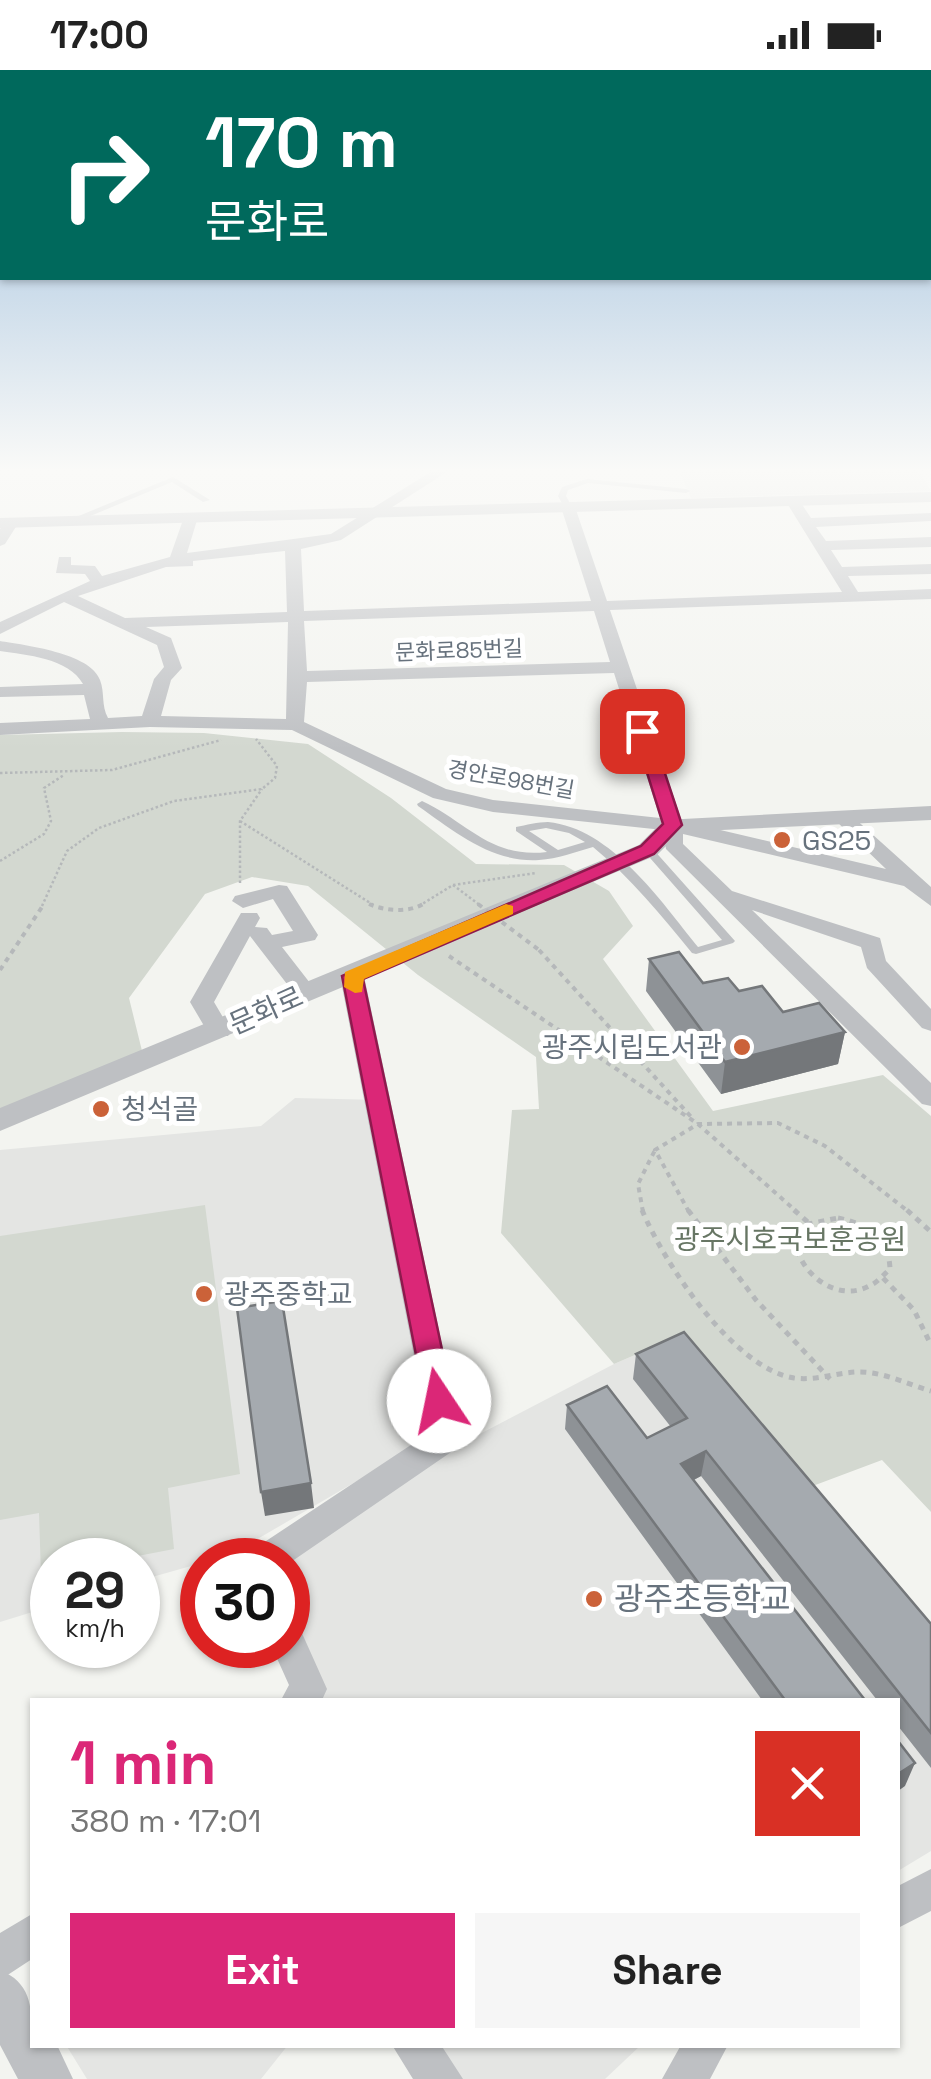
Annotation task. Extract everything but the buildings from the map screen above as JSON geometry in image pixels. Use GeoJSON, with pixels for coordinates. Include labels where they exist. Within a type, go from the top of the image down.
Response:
{"type":"FeatureCollection","features":[{"type":"Feature","properties":{"kind":"street"},"geometry":{"type":"LineString","coordinates":[[64,562],[62,570],[88,570],[100,585]]}},
{"type":"Feature","properties":{"kind":"street"},"geometry":{"type":"LineString","coordinates":[[4,621],[100,585],[181,562]]}},
{"type":"Feature","properties":{"kind":"street"},"geometry":{"type":"LineString","coordinates":[[293,562],[298,678],[295,725]]}},
{"type":"Feature","properties":{"kind":"street"},"geometry":{"type":"LineString","coordinates":[[588,562],[673,825],[673,845],[931,1098]]}},
{"type":"Feature","properties":{"kind":"street"},"geometry":{"type":"LineString","coordinates":[[831,562],[853,597]]}},
{"type":"Feature","properties":{"kind":"street"},"geometry":{"type":"LineString","coordinates":[[837,572],[931,569]]}},
{"type":"Feature","properties":{"kind":"street","name":"문화로85번길"},"geometry":{"type":"LineString","coordinates":[[120,622],[931,594]]}},
{"type":"Feature","properties":{"kind":"street"},"geometry":{"type":"LineString","coordinates":[[66,597],[166,642],[173,668],[163,679],[150,721]]}},
{"type":"Feature","properties":{"kind":"street"},"geometry":{"type":"LineString","coordinates":[[0,646],[55,656],[82,669],[92,678],[94,708],[102,723]]}},
{"type":"Feature","properties":{"kind":"street","name":"문화로85번길"},"geometry":{"type":"LineString","coordinates":[[298,678],[622,667]]}},
{"type":"Feature","properties":{"kind":"street"},"geometry":{"type":"LineString","coordinates":[[0,692],[92,689]]}},
{"type":"Feature","properties":{"kind":"street","name":"경안로98번길"},"geometry":{"type":"LineString","coordinates":[[0,729],[150,721],[295,725],[440,794],[493,806],[673,825],[910,880]]}},
{"type":"Feature","properties":{"kind":"street"},"geometry":{"type":"LineString","coordinates":[[673,825],[931,814]]}},
{"type":"Feature","properties":{"kind":"street"},"geometry":{"type":"LineString","coordinates":[[845,820],[931,898]]}},
{"type":"Feature","properties":{"kind":"street","name":"문화로"},"geometry":{"type":"LineString","coordinates":[[0,1120],[648,850],[673,825]]}},
{"type":"Feature","properties":{"kind":"street"},"geometry":{"type":"LineString","coordinates":[[219,1031],[202,1002],[244,903],[279,892],[307,935],[266,943]]}},
{"type":"Feature","properties":{"kind":"street"},"geometry":{"type":"LineString","coordinates":[[724,894],[872,943],[875,962],[931,1023]]}},
{"type":"Feature","properties":{"kind":"street"},"geometry":{"type":"LineString","coordinates":[[244,903],[266,943],[305,992]]}},
{"type":"Feature","properties":{"kind":"street"},"geometry":{"type":"LineString","coordinates":[[298,1538],[446,1438],[352,976]]}},
{"type":"Feature","properties":{"kind":"street"},"geometry":{"type":"LineString","coordinates":[[299,1668],[309,1689],[301,1698]]}},
{"type":"Feature","properties":{"kind":"street"},"geometry":{"type":"LineString","coordinates":[[900,1907],[931,1889]]}},
{"type":"Feature","properties":{"kind":"street"},"geometry":{"type":"LineString","coordinates":[[0,1959],[30,1936]]}},
{"type":"Feature","properties":{"kind":"street"},"geometry":{"type":"LineString","coordinates":[[0,1995],[47,2079]]}},
{"type":"Feature","properties":{"kind":"street"},"geometry":{"type":"LineString","coordinates":[[415,2048],[441,2079]]}},
{"type":"Feature","properties":{"kind":"street"},"geometry":{"type":"LineString","coordinates":[[684,2079],[705,2048]]}},
{"type":"Feature","properties":{"kind":"lane"},"geometry":{"type":"LineString","coordinates":[[422,804],[492,852],[556,854],[593,842]]}},
{"type":"Feature","properties":{"kind":"lane"},"geometry":{"type":"LineString","coordinates":[[556,854],[520,830],[558,827],[593,842],[620,862],[696,951],[729,941],[648,850]]}},
{"type":"Feature","properties":{"kind":"path"},"geometry":{"type":"LineString","coordinates":[[0,774],[64,775],[167,758],[218,741],[252,722],[257,743],[278,766],[275,778],[262,789],[240,821],[244,903]]}},
{"type":"Feature","properties":{"kind":"path"},"geometry":{"type":"LineString","coordinates":[[0,861],[44,834],[52,821],[44,788],[64,775]]}},
{"type":"Feature","properties":{"kind":"path"},"geometry":{"type":"LineString","coordinates":[[0,970],[48,896],[57,866],[67,851],[99,828],[174,801],[262,789]]}},
{"type":"Feature","properties":{"kind":"path"},"geometry":{"type":"LineString","coordinates":[[240,821],[296,853],[360,900],[381,909],[416,909],[453,884],[546,872]]}},
{"type":"Feature","properties":{"kind":"path"},"geometry":{"type":"LineString","coordinates":[[453,884],[539,950],[698,1124],[809,1223]]}},
{"type":"Feature","properties":{"kind":"path"},"geometry":{"type":"LineString","coordinates":[[429,942],[698,1124]]}},
{"type":"Feature","properties":{"kind":"path"},"geometry":{"type":"LineString","coordinates":[[931,1232],[877,1183],[825,1146],[778,1123],[698,1124],[656,1150],[638,1184],[642,1206],[662,1254],[751,1359],[786,1377],[830,1380],[861,1371],[931,1392]]}},
{"type":"Feature","properties":{"kind":"path"},"geometry":{"type":"LineString","coordinates":[[656,1150],[678,1200],[759,1307],[830,1380]]}},
{"type":"Feature","properties":{"kind":"path"},"geometry":{"type":"LineString","coordinates":[[838,1218],[880,1236],[891,1258],[883,1278],[858,1290],[824,1284],[809,1276],[793,1253],[799,1231],[809,1223],[838,1218]]}},
{"type":"Feature","properties":{"kind":"path"},"geometry":{"type":"LineString","coordinates":[[883,1278],[914,1310],[931,1344]]}},
{"type":"Feature","properties":{"kind":"shaded area","name":"광주중학교"},"geometry":{"type":"Polygon","coordinates":[[[295,1098],[380,1100],[429,1439],[259,1538],[180,1538],[180,1569],[160,1575],[160,1538],[30,1538],[30,1613],[0,1622],[0,1150],[261,1126],[295,1098]]]}},
{"type":"Feature","properties":{"kind":"shaded area","name":"광주초등학교"},"geometry":{"type":"Polygon","coordinates":[[[686,1333],[931,1637],[931,1851],[900,1870],[900,1698],[315,1698],[300,1668],[310,1668],[310,1541],[455,1447],[614,1364],[686,1333]]]}},
{"type":"Feature","properties":{"kind":"shaded area"},"geometry":{"type":"Polygon","coordinates":[[[68,2048],[286,2048],[261,2079],[87,2079],[68,2048]]]}},
{"type":"Feature","properties":{"kind":"shaded area"},"geometry":{"type":"Polygon","coordinates":[[[415,2048],[638,2048],[605,2079],[441,2079],[415,2048]]]}},
{"type":"Feature","properties":{"kind":"green space","name":"광주시호국보훈공원"},"geometry":{"type":"Polygon","coordinates":[[[204,733],[308,744],[391,798],[476,864],[564,865],[609,891],[633,926],[603,959],[713,1111],[883,1075],[931,1116],[931,1512],[882,1460],[810,1487],[686,1333],[614,1364],[501,1233],[512,1110],[539,1109],[536,1057],[418,975],[308,886],[252,877],[205,894],[129,998],[143,1055],[0,1115],[0,735],[204,733]]]}},
{"type":"Feature","properties":{"kind":"green space"},"geometry":{"type":"Polygon","coordinates":[[[205,1205],[240,1474],[168,1488],[174,1549],[160,1552],[160,1538],[40,1538],[39,1513],[0,1520],[0,1236],[205,1205]]]}},
{"type":"Feature","properties":{"kind":"slow traffic"},"geometry":{"type":"LineString","coordinates":[[355,987],[352,976],[506,910]]}},
{"type":"Feature","properties":{"kind":"place","name":"GS25"},"geometry":{"type":"Point","coordinates":[782,840]}},
{"type":"Feature","properties":{"kind":"place","name":"광주시립도서관"},"geometry":{"type":"Point","coordinates":[742,1047]}},
{"type":"Feature","properties":{"kind":"place","name":"청석골"},"geometry":{"type":"Point","coordinates":[101,1109]}},
{"type":"Feature","properties":{"kind":"place","name":"광주중학교"},"geometry":{"type":"Point","coordinates":[204,1294]}},
{"type":"Feature","properties":{"kind":"place","name":"광주초등학교"},"geometry":{"type":"Point","coordinates":[594,1599]}},
{"type":"Feature","properties":{"kind":"route"},"geometry":{"type":"LineString","coordinates":[[439,1401],[352,976],[648,850],[673,825],[642,731]]}}]}
